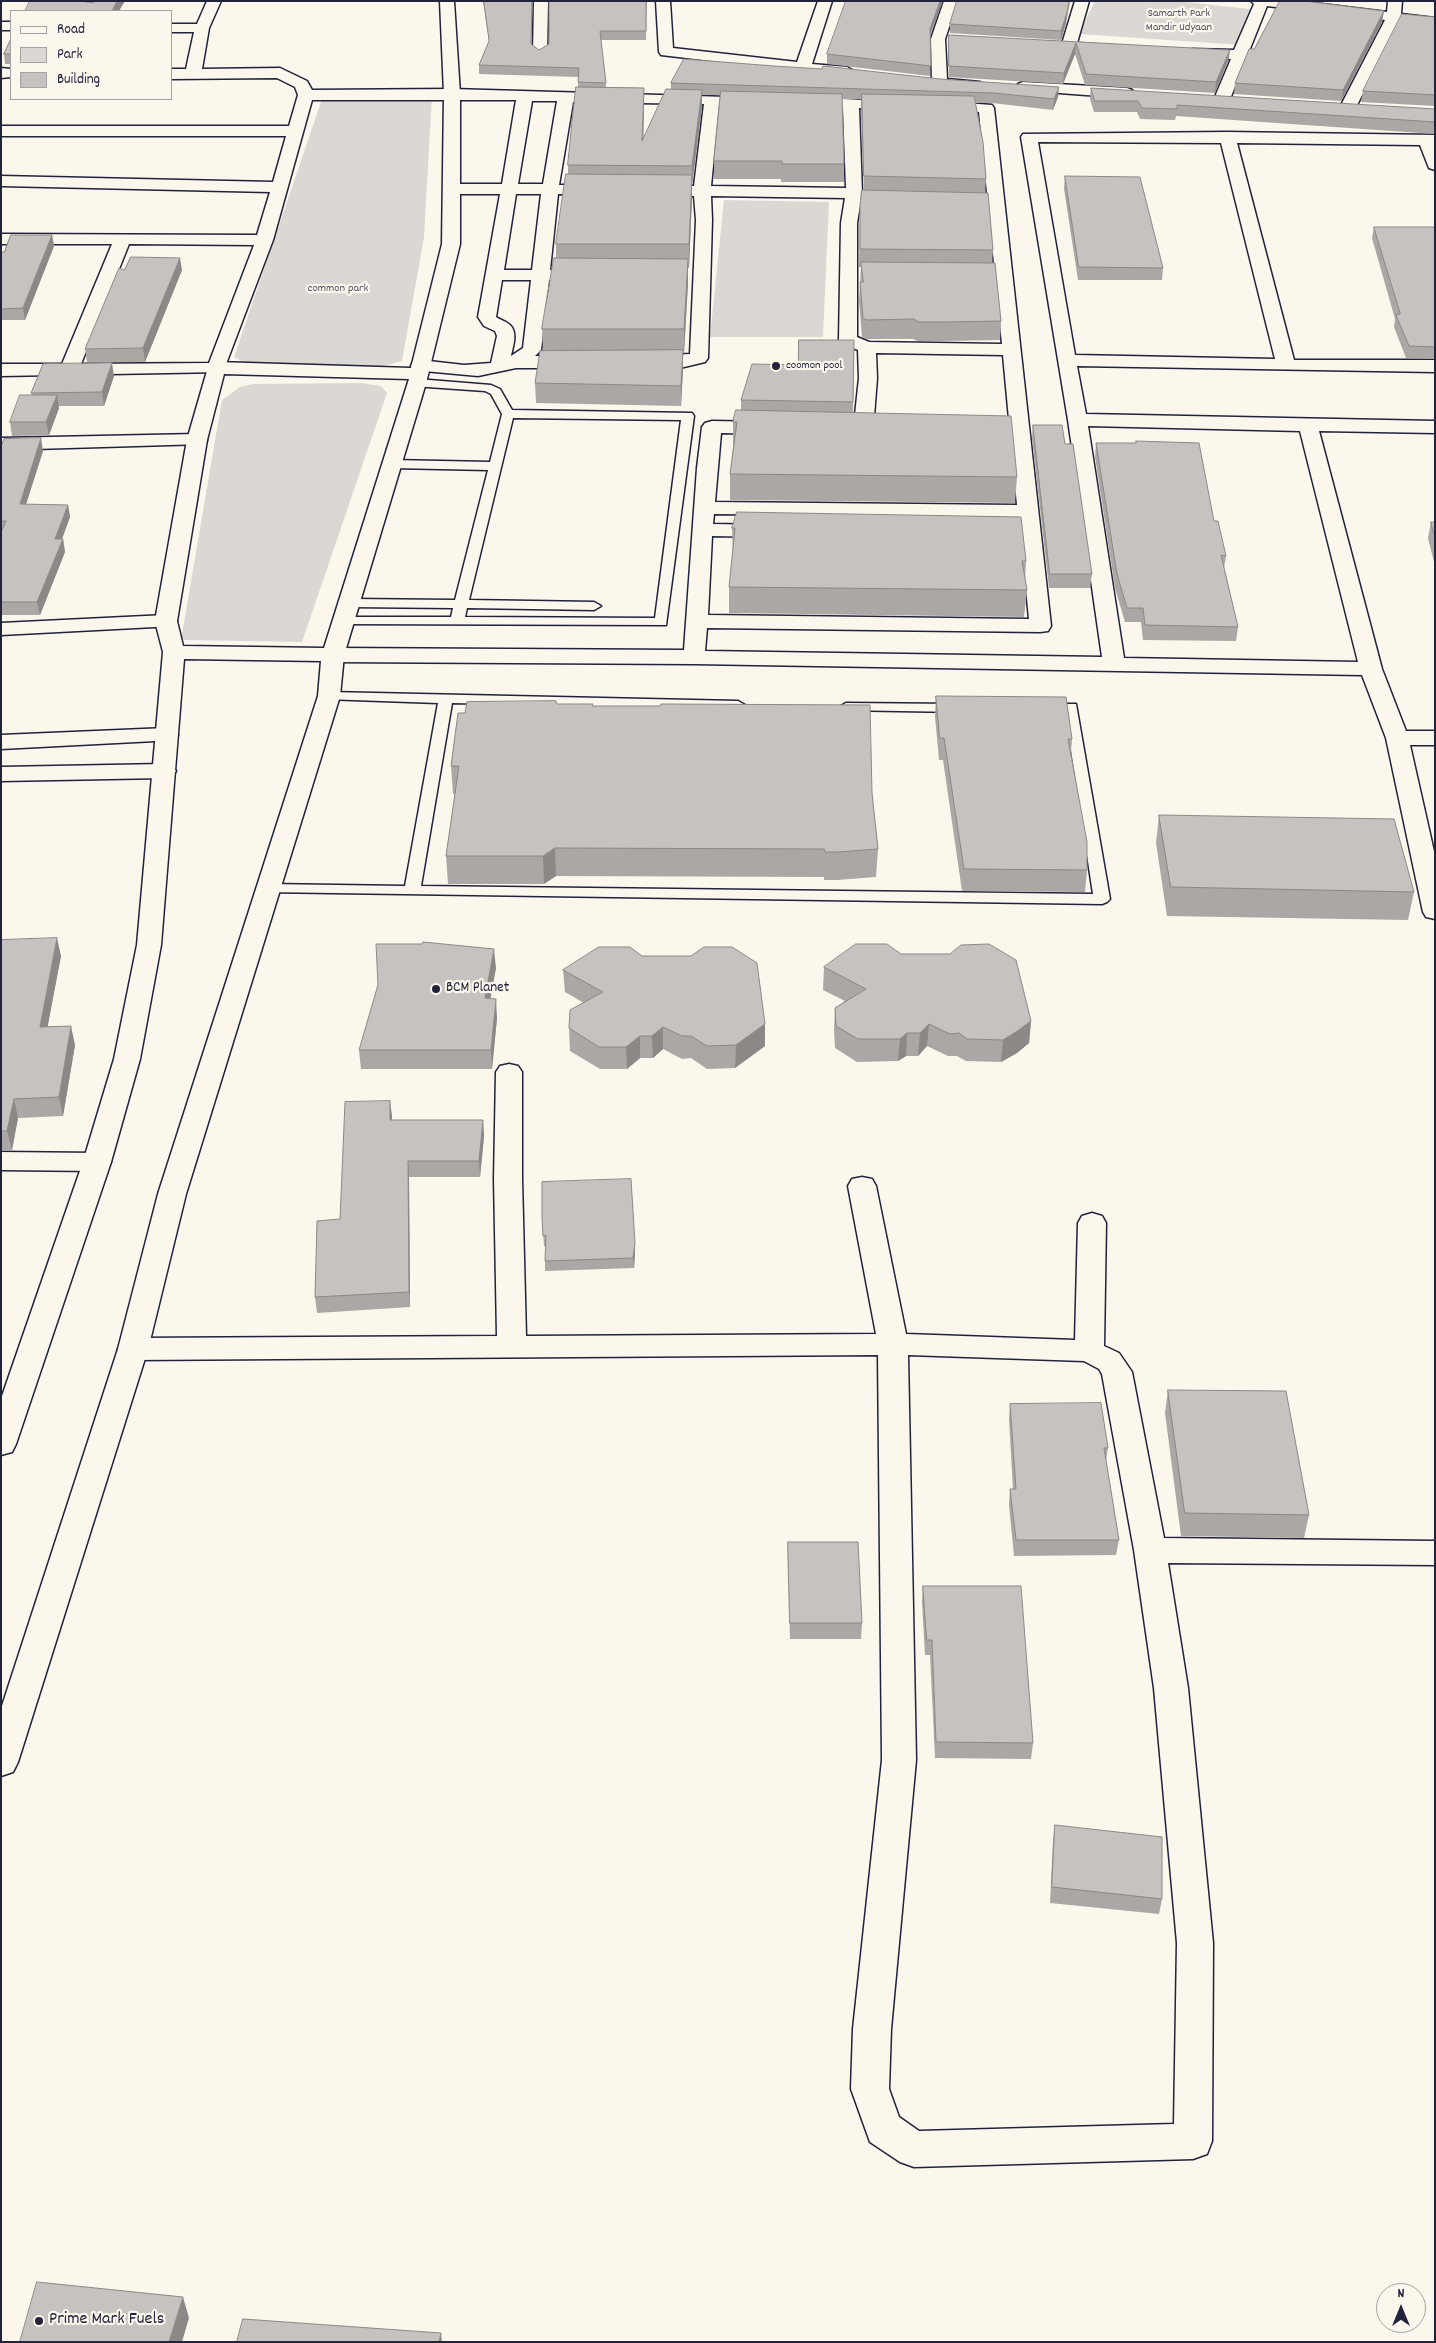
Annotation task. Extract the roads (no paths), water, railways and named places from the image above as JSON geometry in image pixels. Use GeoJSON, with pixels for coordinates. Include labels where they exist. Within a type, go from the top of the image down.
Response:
{"type":"FeatureCollection","features":[{"type":"Feature","properties":{"kind":"street"},"geometry":{"type":"LineString","coordinates":[[193,74],[202,28],[214,1]]}},
{"type":"Feature","properties":{"kind":"street"},"geometry":{"type":"LineString","coordinates":[[1,1762],[133,1349],[172,1194],[328,696],[333,655],[418,375],[451,244],[453,189],[452,94],[447,1]]}},
{"type":"Feature","properties":{"kind":"street"},"geometry":{"type":"LineString","coordinates":[[540,53],[541,1]]}},
{"type":"Feature","properties":{"kind":"street"},"geometry":{"type":"LineString","coordinates":[[663,1],[666,52],[862,74]]}},
{"type":"Feature","properties":{"kind":"street"},"geometry":{"type":"LineString","coordinates":[[803,67],[825,1]]}},
{"type":"Feature","properties":{"kind":"street"},"geometry":{"type":"LineString","coordinates":[[940,82],[938,39],[951,1]]}},
{"type":"Feature","properties":{"kind":"street"},"geometry":{"type":"LineString","coordinates":[[1068,47],[1082,1]]}},
{"type":"Feature","properties":{"kind":"street"},"geometry":{"type":"LineString","coordinates":[[1222,99],[1260,1],[1435,22]]}},
{"type":"Feature","properties":{"kind":"street"},"geometry":{"type":"LineString","coordinates":[[1347,109],[1394,17],[1395,1]]}},
{"type":"Feature","properties":{"kind":"street"},"geometry":{"type":"LineString","coordinates":[[172,28],[202,28]]}},
{"type":"Feature","properties":{"kind":"street"},"geometry":{"type":"LineString","coordinates":[[938,39],[956,40]]}},
{"type":"Feature","properties":{"kind":"street"},"geometry":{"type":"LineString","coordinates":[[1049,46],[1116,49]]}},
{"type":"Feature","properties":{"kind":"street"},"geometry":{"type":"LineString","coordinates":[[1173,52],[1240,55]]}},
{"type":"Feature","properties":{"kind":"street"},"geometry":{"type":"LineString","coordinates":[[1,1444],[97,1162],[127,1060],[149,945],[174,652],[166,621],[197,440],[216,368],[264,240],[306,95],[302,84],[280,74],[172,74]]}},
{"type":"Feature","properties":{"kind":"street"},"geometry":{"type":"LineString","coordinates":[[920,80],[989,85]]}},
{"type":"Feature","properties":{"kind":"street"},"geometry":{"type":"LineString","coordinates":[[1008,86],[1144,94]]}},
{"type":"Feature","properties":{"kind":"street"},"geometry":{"type":"LineString","coordinates":[[306,95],[452,94],[772,102]]}},
{"type":"Feature","properties":{"kind":"street"},"geometry":{"type":"LineString","coordinates":[[507,364],[506,336],[503,328],[490,322],[487,317],[525,96]]}},
{"type":"Feature","properties":{"kind":"street"},"geometry":{"type":"LineString","coordinates":[[1,370],[216,368],[418,375],[494,370],[522,359],[532,350],[550,189],[566,97]]}},
{"type":"Feature","properties":{"kind":"street"},"geometry":{"type":"LineString","coordinates":[[1202,98],[1241,100]]}},
{"type":"Feature","properties":{"kind":"street"},"geometry":{"type":"LineString","coordinates":[[633,362],[680,362],[699,358],[704,220],[702,191],[712,100]]}},
{"type":"Feature","properties":{"kind":"street"},"geometry":{"type":"LineString","coordinates":[[696,621],[1040,626],[1020,534],[1028,511],[1010,433],[1011,350],[986,108],[792,102]]}},
{"type":"Feature","properties":{"kind":"street"},"geometry":{"type":"LineString","coordinates":[[851,104],[854,197],[849,223],[848,340],[867,347],[1011,350]]}},
{"type":"Feature","properties":{"kind":"street"},"geometry":{"type":"LineString","coordinates":[[1328,107],[1367,110]]}},
{"type":"Feature","properties":{"kind":"street"},"geometry":{"type":"LineString","coordinates":[[1,130],[296,131]]}},
{"type":"Feature","properties":{"kind":"street"},"geometry":{"type":"LineString","coordinates":[[1114,664],[1078,420],[1029,137],[1431,140],[1435,165]]}},
{"type":"Feature","properties":{"kind":"street"},"geometry":{"type":"LineString","coordinates":[[1227,137],[1286,365]]}},
{"type":"Feature","properties":{"kind":"street"},"geometry":{"type":"LineString","coordinates":[[1,181],[280,187]]}},
{"type":"Feature","properties":{"kind":"street"},"geometry":{"type":"LineString","coordinates":[[453,189],[616,190]]}},
{"type":"Feature","properties":{"kind":"street"},"geometry":{"type":"LineString","coordinates":[[635,190],[854,197],[872,202]]}},
{"type":"Feature","properties":{"kind":"street"},"geometry":{"type":"LineString","coordinates":[[977,204],[996,204]]}},
{"type":"Feature","properties":{"kind":"street"},"geometry":{"type":"LineString","coordinates":[[1,239],[264,240]]}},
{"type":"Feature","properties":{"kind":"street"},"geometry":{"type":"LineString","coordinates":[[69,370],[123,239]]}},
{"type":"Feature","properties":{"kind":"street"},"geometry":{"type":"LineString","coordinates":[[848,274],[868,274]]}},
{"type":"Feature","properties":{"kind":"street"},"geometry":{"type":"LineString","coordinates":[[495,275],[578,276]]}},
{"type":"Feature","properties":{"kind":"street"},"geometry":{"type":"LineString","coordinates":[[984,275],[1003,275]]}},
{"type":"Feature","properties":{"kind":"street"},"geometry":{"type":"LineString","coordinates":[[683,276],[702,276]]}},
{"type":"Feature","properties":{"kind":"street"},"geometry":{"type":"LineString","coordinates":[[863,430],[868,378],[867,347]]}},
{"type":"Feature","properties":{"kind":"street"},"geometry":{"type":"LineString","coordinates":[[1067,360],[1435,366]]}},
{"type":"Feature","properties":{"kind":"street"},"geometry":{"type":"LineString","coordinates":[[507,364],[593,362]]}},
{"type":"Feature","properties":{"kind":"street"},"geometry":{"type":"LineString","coordinates":[[1078,420],[1435,427]]}},
{"type":"Feature","properties":{"kind":"street"},"geometry":{"type":"LineString","coordinates":[[1308,425],[1372,669],[1397,738],[1435,912]]}},
{"type":"Feature","properties":{"kind":"street"},"geometry":{"type":"LineString","coordinates":[[694,657],[704,508],[712,427],[788,428]]}},
{"type":"Feature","properties":{"kind":"street"},"geometry":{"type":"LineString","coordinates":[[825,429],[883,430]]}},
{"type":"Feature","properties":{"kind":"street"},"geometry":{"type":"LineString","coordinates":[[1,444],[197,440]]}},
{"type":"Feature","properties":{"kind":"street"},"geometry":{"type":"LineString","coordinates":[[704,508],[1028,511]]}},
{"type":"Feature","properties":{"kind":"street"},"geometry":{"type":"LineString","coordinates":[[703,530],[792,531]]}},
{"type":"Feature","properties":{"kind":"street"},"geometry":{"type":"LineString","coordinates":[[1,628],[166,621]]}},
{"type":"Feature","properties":{"kind":"street"},"geometry":{"type":"LineString","coordinates":[[174,652],[694,657],[1372,669]]}},
{"type":"Feature","properties":{"kind":"street"},"geometry":{"type":"LineString","coordinates":[[1,742],[167,735]]}},
{"type":"Feature","properties":{"kind":"street"},"geometry":{"type":"LineString","coordinates":[[1397,738],[1435,738]]}},
{"type":"Feature","properties":{"kind":"street"},"geometry":{"type":"LineString","coordinates":[[1,774],[164,771]]}},
{"type":"Feature","properties":{"kind":"street"},"geometry":{"type":"LineString","coordinates":[[509,1072],[508,1179],[512,1346]]}},
{"type":"Feature","properties":{"kind":"street"},"geometry":{"type":"LineString","coordinates":[[1,1161],[97,1162]]}},
{"type":"Feature","properties":{"kind":"street"},"geometry":{"type":"LineString","coordinates":[[133,1349],[892,1344],[1090,1351],[1109,1361],[1117,1372],[1150,1550],[1171,1688],[1195,1943],[1193,2141],[914,2149],[884,2129],[870,2089],[872,2029],[899,1760],[892,1344],[862,1186]]}},
{"type":"Feature","properties":{"kind":"street"},"geometry":{"type":"LineString","coordinates":[[1090,1351],[1092,1223]]}},
{"type":"Feature","properties":{"kind":"street"},"geometry":{"type":"LineString","coordinates":[[1150,1550],[1435,1553]]}},
{"type":"Feature","properties":{"kind":"lane"},"geometry":{"type":"LineString","coordinates":[[418,375],[487,388],[496,392],[508,414],[457,621]]}},
{"type":"Feature","properties":{"kind":"lane"},"geometry":{"type":"LineString","coordinates":[[347,612],[457,621],[661,622],[688,416],[508,414]]}},
{"type":"Feature","properties":{"kind":"lane"},"geometry":{"type":"LineString","coordinates":[[392,464],[495,466]]}},
{"type":"Feature","properties":{"kind":"lane"},"geometry":{"type":"LineString","coordinates":[[347,612],[461,604],[594,606]]}},
{"type":"Feature","properties":{"kind":"lane"},"geometry":{"type":"LineString","coordinates":[[328,696],[756,705]]}},
{"type":"Feature","properties":{"kind":"lane"},"geometry":{"type":"LineString","coordinates":[[412,891],[446,699]]}},
{"type":"Feature","properties":{"kind":"lane"},"geometry":{"type":"LineString","coordinates":[[834,707],[972,708]]}},
{"type":"Feature","properties":{"kind":"lane"},"geometry":{"type":"LineString","coordinates":[[268,889],[1102,899],[1071,707],[1031,708]]}},
{"type":"Feature","properties":{"kind":"place","name":"coomon pool"},"geometry":{"type":"Point","coordinates":[776,366]}},
{"type":"Feature","properties":{"kind":"place","name":"BCM Planet"},"geometry":{"type":"Point","coordinates":[436,989]}},
{"type":"Feature","properties":{"kind":"place","name":"Prime Mark Fuels"},"geometry":{"type":"Point","coordinates":[39,2321]}},
{"type":"Feature","properties":{"kind":"park label","name":"Samarth Park Mandir Udyaan"},"geometry":{"type":"Point","coordinates":[1179,21]}},
{"type":"Feature","properties":{"kind":"park label","name":"common park"},"geometry":{"type":"Point","coordinates":[338,289]}}]}
